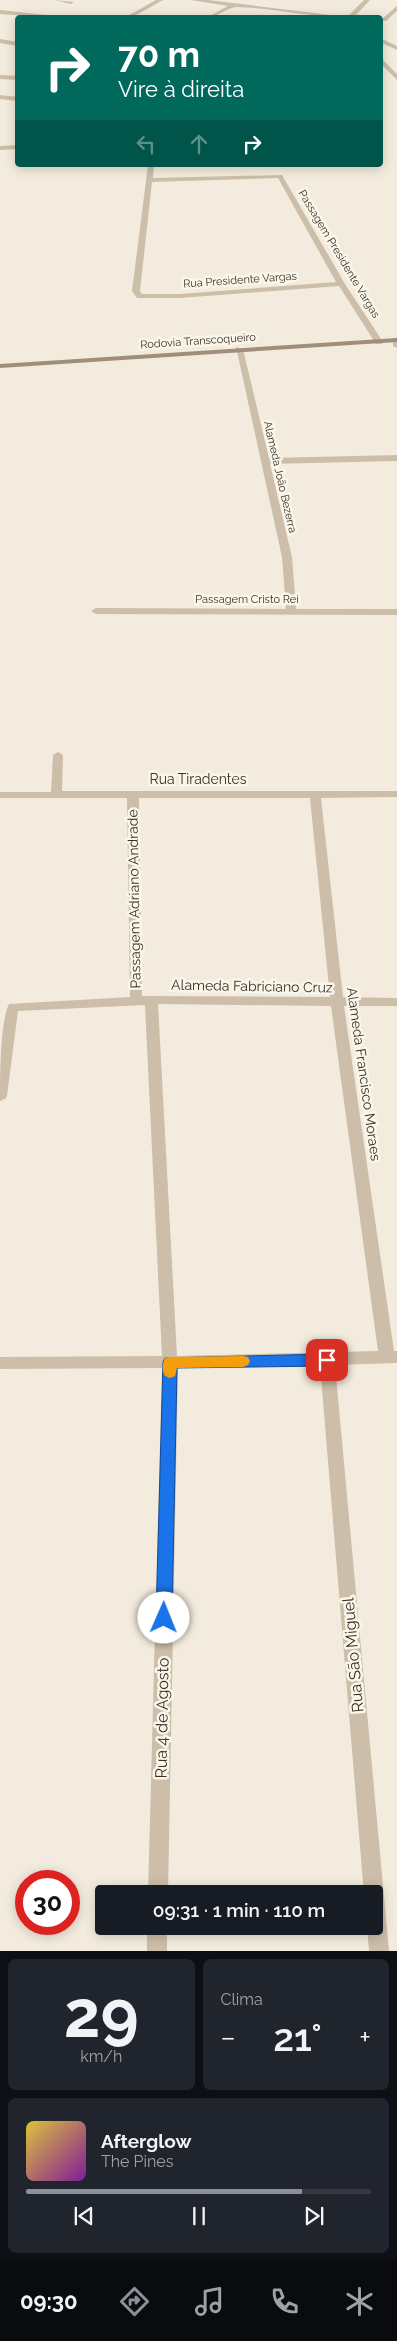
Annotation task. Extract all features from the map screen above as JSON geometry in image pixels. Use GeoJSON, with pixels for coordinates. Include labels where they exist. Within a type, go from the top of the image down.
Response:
{"type":"FeatureCollection","features":[{"type":"Feature","properties":{"kind":"main road","name":"Rodovia Transcoqueiro"},"geometry":{"type":"LineString","coordinates":[[0,366],[239,349],[397,342]]}},
{"type":"Feature","properties":{"kind":"street"},"geometry":{"type":"LineString","coordinates":[[58,0],[71,2]]}},
{"type":"Feature","properties":{"kind":"street"},"geometry":{"type":"LineString","coordinates":[[132,15],[160,0]]}},
{"type":"Feature","properties":{"kind":"street"},"geometry":{"type":"LineString","coordinates":[[194,0],[301,15]]}},
{"type":"Feature","properties":{"kind":"street"},"geometry":{"type":"LineString","coordinates":[[352,15],[367,0]]}},
{"type":"Feature","properties":{"kind":"street"},"geometry":{"type":"LineString","coordinates":[[214,15],[232,6]]}},
{"type":"Feature","properties":{"kind":"street"},"geometry":{"type":"LineString","coordinates":[[383,19],[397,8]]}},
{"type":"Feature","properties":{"kind":"street"},"geometry":{"type":"LineString","coordinates":[[0,12],[28,15]]}},
{"type":"Feature","properties":{"kind":"street"},"geometry":{"type":"LineString","coordinates":[[383,20],[397,20]]}},
{"type":"Feature","properties":{"kind":"street"},"geometry":{"type":"LineString","coordinates":[[0,41],[15,44]]}},
{"type":"Feature","properties":{"kind":"street"},"geometry":{"type":"LineString","coordinates":[[383,41],[397,48]]}},
{"type":"Feature","properties":{"kind":"street"},"geometry":{"type":"LineString","coordinates":[[383,59],[388,58]]}},
{"type":"Feature","properties":{"kind":"street"},"geometry":{"type":"LineString","coordinates":[[383,62],[397,78]]}},
{"type":"Feature","properties":{"kind":"street"},"geometry":{"type":"LineString","coordinates":[[0,76],[15,78]]}},
{"type":"Feature","properties":{"kind":"street"},"geometry":{"type":"LineString","coordinates":[[0,97],[15,99]]}},
{"type":"Feature","properties":{"kind":"street"},"geometry":{"type":"LineString","coordinates":[[0,148],[15,147]]}},
{"type":"Feature","properties":{"kind":"street"},"geometry":{"type":"LineString","coordinates":[[149,180],[152,167]]}},
{"type":"Feature","properties":{"kind":"street","name":"Passagem Presidente Vargas"},"geometry":{"type":"LineString","coordinates":[[149,180],[280,176],[341,284],[379,342]]}},
{"type":"Feature","properties":{"kind":"street","name":"Rua Presidente Vargas"},"geometry":{"type":"LineString","coordinates":[[149,180],[136,291],[140,296],[180,296],[341,284]]}},
{"type":"Feature","properties":{"kind":"street","name":"Alameda João Bezerra"},"geometry":{"type":"LineString","coordinates":[[239,349],[287,557],[291,612]]}},
{"type":"Feature","properties":{"kind":"street"},"geometry":{"type":"LineString","coordinates":[[265,461],[397,458]]}},
{"type":"Feature","properties":{"kind":"street","name":"Passagem Cristo Rei"},"geometry":{"type":"LineString","coordinates":[[96,611],[397,612]]}},
{"type":"Feature","properties":{"kind":"street"},"geometry":{"type":"LineString","coordinates":[[56,795],[58,755]]}},
{"type":"Feature","properties":{"kind":"street","name":"Passagem Adriano Andrade"},"geometry":{"type":"LineString","coordinates":[[0,1096],[11,1011],[14,1007],[136,1001],[133,794]]}},
{"type":"Feature","properties":{"kind":"street","name":"Alameda Francisco Moraes"},"geometry":{"type":"LineString","coordinates":[[315,794],[337,1002],[392,1357]]}},
{"type":"Feature","properties":{"kind":"street","name":"Rua Tiradentes"},"geometry":{"type":"LineString","coordinates":[[0,795],[397,794]]}},
{"type":"Feature","properties":{"kind":"street","name":"Passagem Adriano Andrade"},"geometry":{"type":"LineString","coordinates":[[151,1000],[170,1362]]}},
{"type":"Feature","properties":{"kind":"street","name":"Alameda Fabriciano Cruz"},"geometry":{"type":"LineString","coordinates":[[136,1001],[397,1002]]}},
{"type":"Feature","properties":{"kind":"street"},"geometry":{"type":"LineString","coordinates":[[0,1363],[327,1360],[392,1357]]}},
{"type":"Feature","properties":{"kind":"street","name":"Rua São Miguel"},"geometry":{"type":"LineString","coordinates":[[327,1360],[379,1951]]}},
{"type":"Feature","properties":{"kind":"street","name":"Rua 4 de Agosto"},"geometry":{"type":"LineString","coordinates":[[158,1885],[170,1362]]}},
{"type":"Feature","properties":{"kind":"street"},"geometry":{"type":"LineString","coordinates":[[157,1935],[157,1951]]}},
{"type":"Feature","properties":{"kind":"slow traffic"},"geometry":{"type":"LineString","coordinates":[[170,1372],[170,1362],[243,1361]]}},
{"type":"Feature","properties":{"kind":"route"},"geometry":{"type":"LineString","coordinates":[[164,1618],[170,1362],[327,1360]]}}]}
